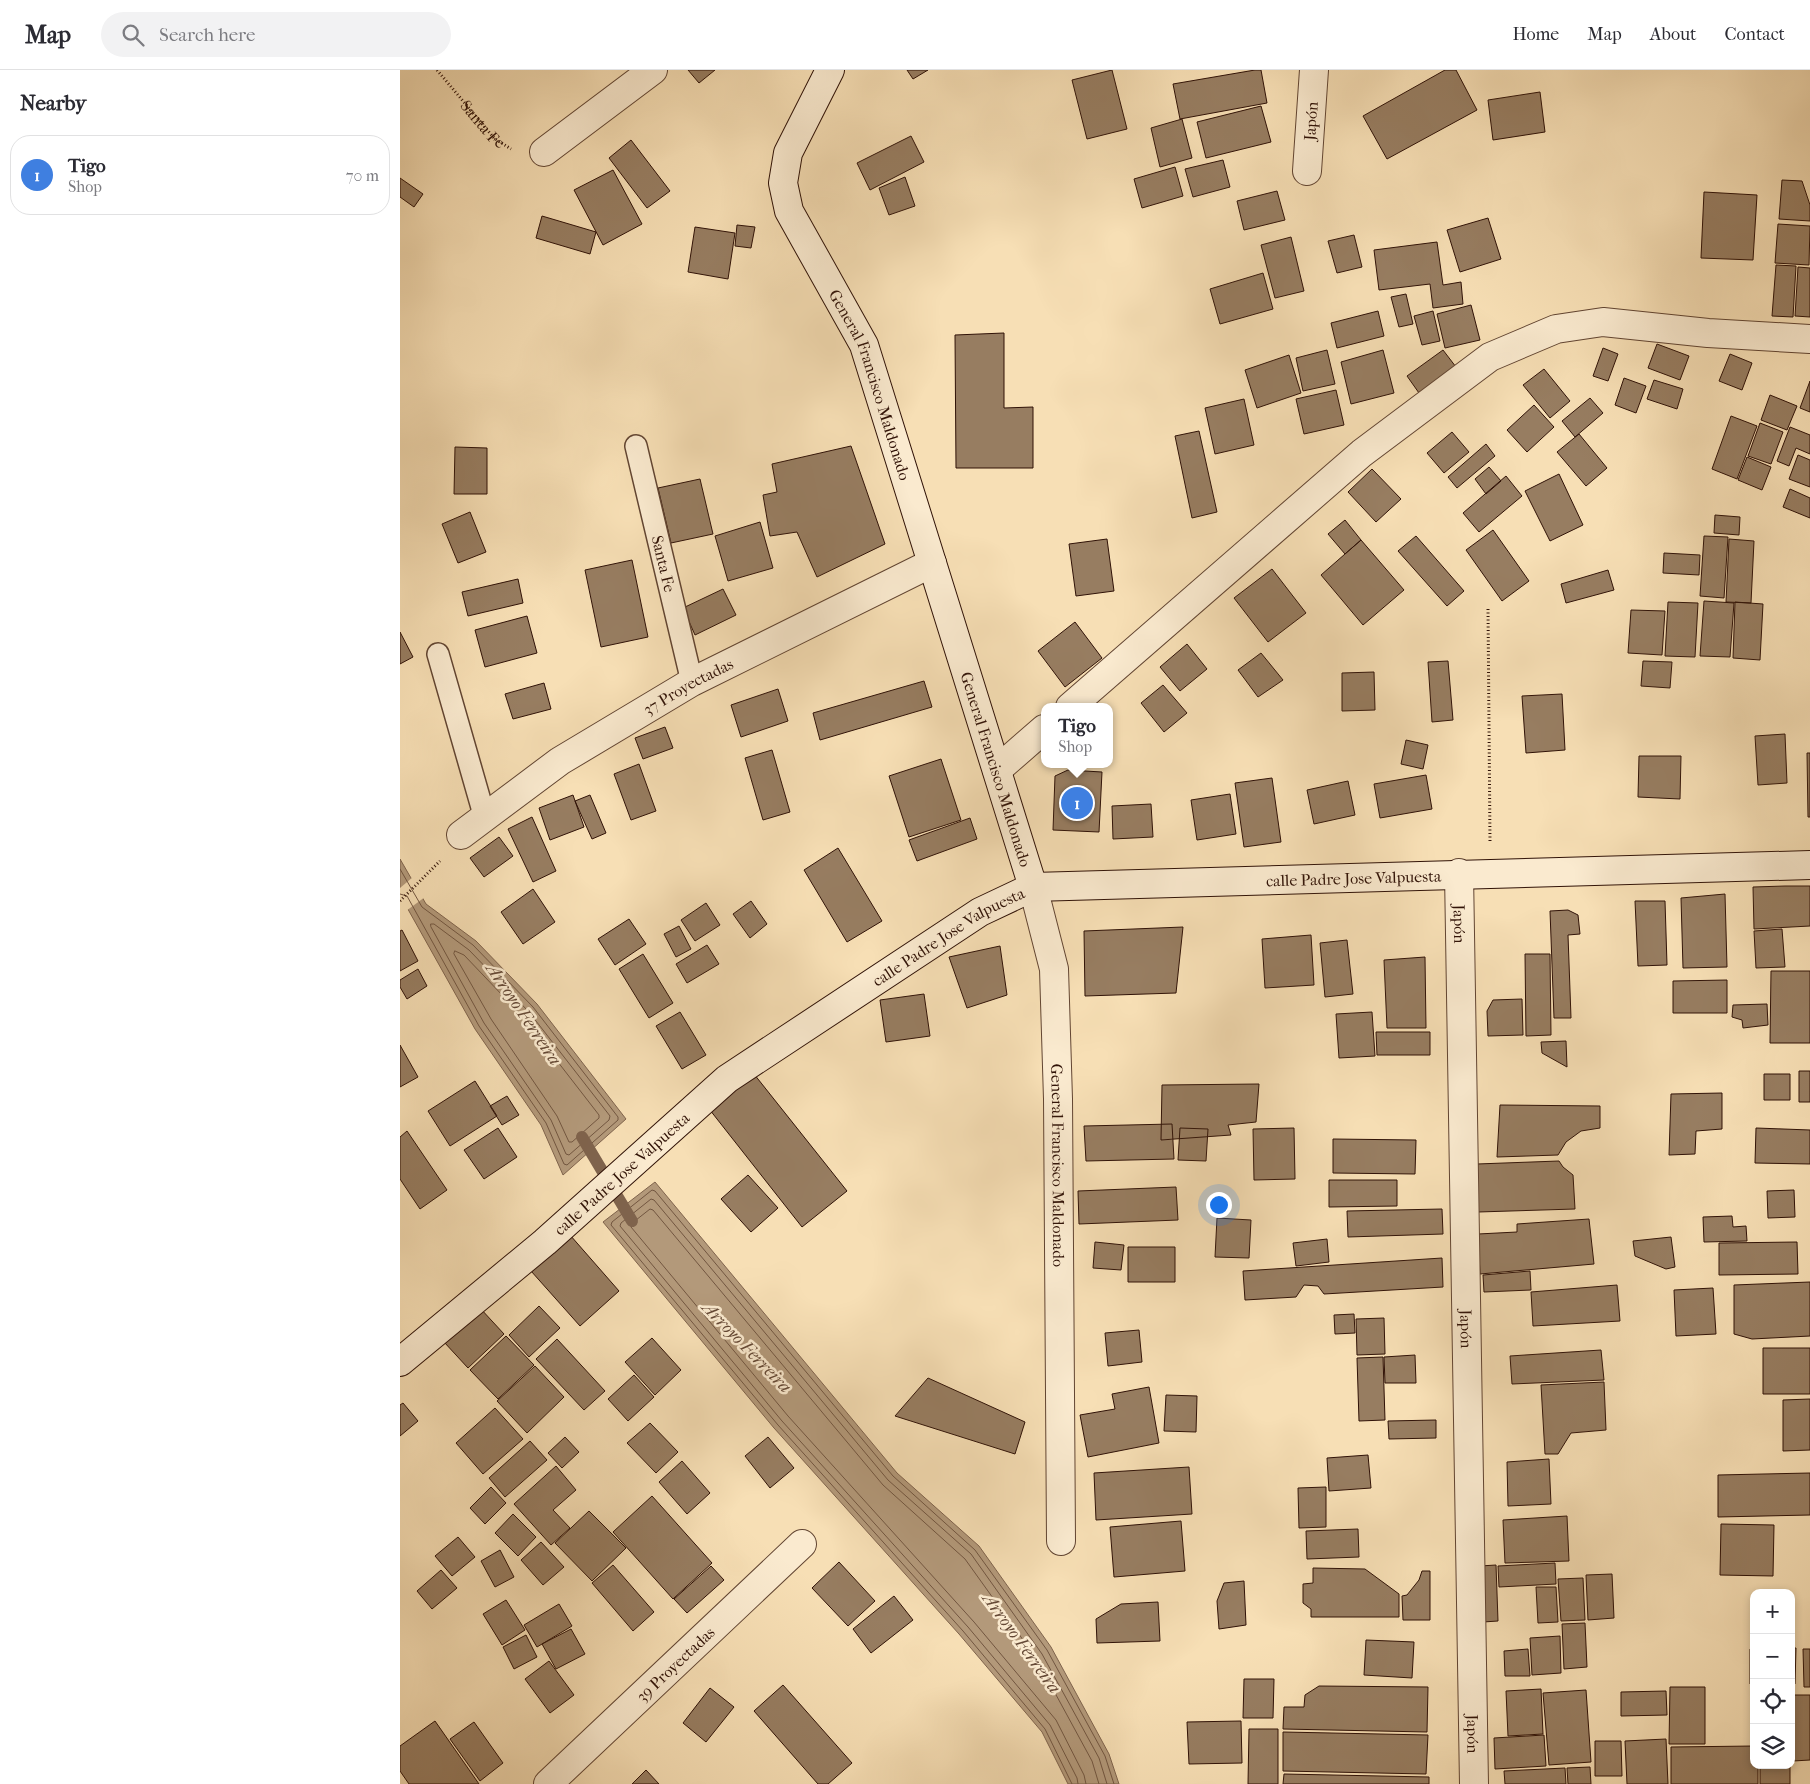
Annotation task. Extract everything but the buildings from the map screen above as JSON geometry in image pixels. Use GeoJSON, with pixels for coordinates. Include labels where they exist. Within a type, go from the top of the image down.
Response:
{"type":"FeatureCollection","features":[{"type":"Feature","properties":{"kind":"street"},"geometry":{"type":"LineString","coordinates":[[544,152],[653,70]]}},
{"type":"Feature","properties":{"kind":"street","name":"General Francisco Maldonado"},"geometry":{"type":"LineString","coordinates":[[830,70],[788,154],[783,183],[789,211],[864,345],[1033,887],[1054,969],[1058,1099],[1061,1541]]}},
{"type":"Feature","properties":{"kind":"street","name":"Japón"},"geometry":{"type":"LineString","coordinates":[[1307,171],[1314,70]]}},
{"type":"Feature","properties":{"kind":"street"},"geometry":{"type":"LineString","coordinates":[[1075,703],[1362,454],[1490,358],[1556,329],[1603,322],[1708,333],[1810,338]]}},
{"type":"Feature","properties":{"kind":"street","name":"37 Proyectadas"},"geometry":{"type":"LineString","coordinates":[[461,835],[560,762],[692,682],[932,563]]}},
{"type":"Feature","properties":{"kind":"street"},"geometry":{"type":"LineString","coordinates":[[996,770],[1041,732]]}},
{"type":"Feature","properties":{"kind":"street","name":"calle Padre Jose Valpuesta"},"geometry":{"type":"LineString","coordinates":[[400,1362],[545,1242],[727,1079],[980,912],[1033,887],[1491,872],[1810,865]]}},
{"type":"Feature","properties":{"kind":"street","name":"Japón"},"geometry":{"type":"LineString","coordinates":[[1459,873],[1474,1784]]}},
{"type":"Feature","properties":{"kind":"street","name":"39 Proyectadas"},"geometry":{"type":"LineString","coordinates":[[548,1784],[802,1544]]}},
{"type":"Feature","properties":{"kind":"lane","name":"Santa Fe"},"geometry":{"type":"LineString","coordinates":[[636,446],[692,682]]}},
{"type":"Feature","properties":{"kind":"lane"},"geometry":{"type":"LineString","coordinates":[[438,654],[485,818]]}},
{"type":"Feature","properties":{"kind":"path","name":"Santa Fe"},"geometry":{"type":"LineString","coordinates":[[437,70],[494,138],[504,146],[516,152],[544,152]]}},
{"type":"Feature","properties":{"kind":"path"},"geometry":{"type":"LineString","coordinates":[[1488,609],[1491,872]]}},
{"type":"Feature","properties":{"kind":"path"},"geometry":{"type":"LineString","coordinates":[[400,901],[442,859]]}},
{"type":"Feature","properties":{"kind":"water"},"geometry":{"type":"Polygon","coordinates":[[[400,859],[426,904],[476,941],[537,1004],[626,1119],[563,1175],[541,1125],[475,1029],[400,895],[400,859]]]}},
{"type":"Feature","properties":{"kind":"water"},"geometry":{"type":"Polygon","coordinates":[[[655,1182],[897,1473],[979,1546],[1051,1647],[1109,1754],[1119,1784],[1068,1784],[1042,1732],[959,1634],[774,1428],[603,1222],[655,1182]]]}},
{"type":"Feature","properties":{"kind":"pier"},"geometry":{"type":"Polygon","coordinates":[[[413,877],[425,897],[406,911],[400,900],[400,888],[413,877]]]}},
{"type":"Feature","properties":{"kind":"waterway","name":"Arroyo Ferreira"},"geometry":{"type":"LineString","coordinates":[[582,1137],[632,1221]]}},
{"type":"Feature","properties":{"kind":"place","name":"Tigo"},"geometry":{"type":"Point","coordinates":[1077,803]}}]}
